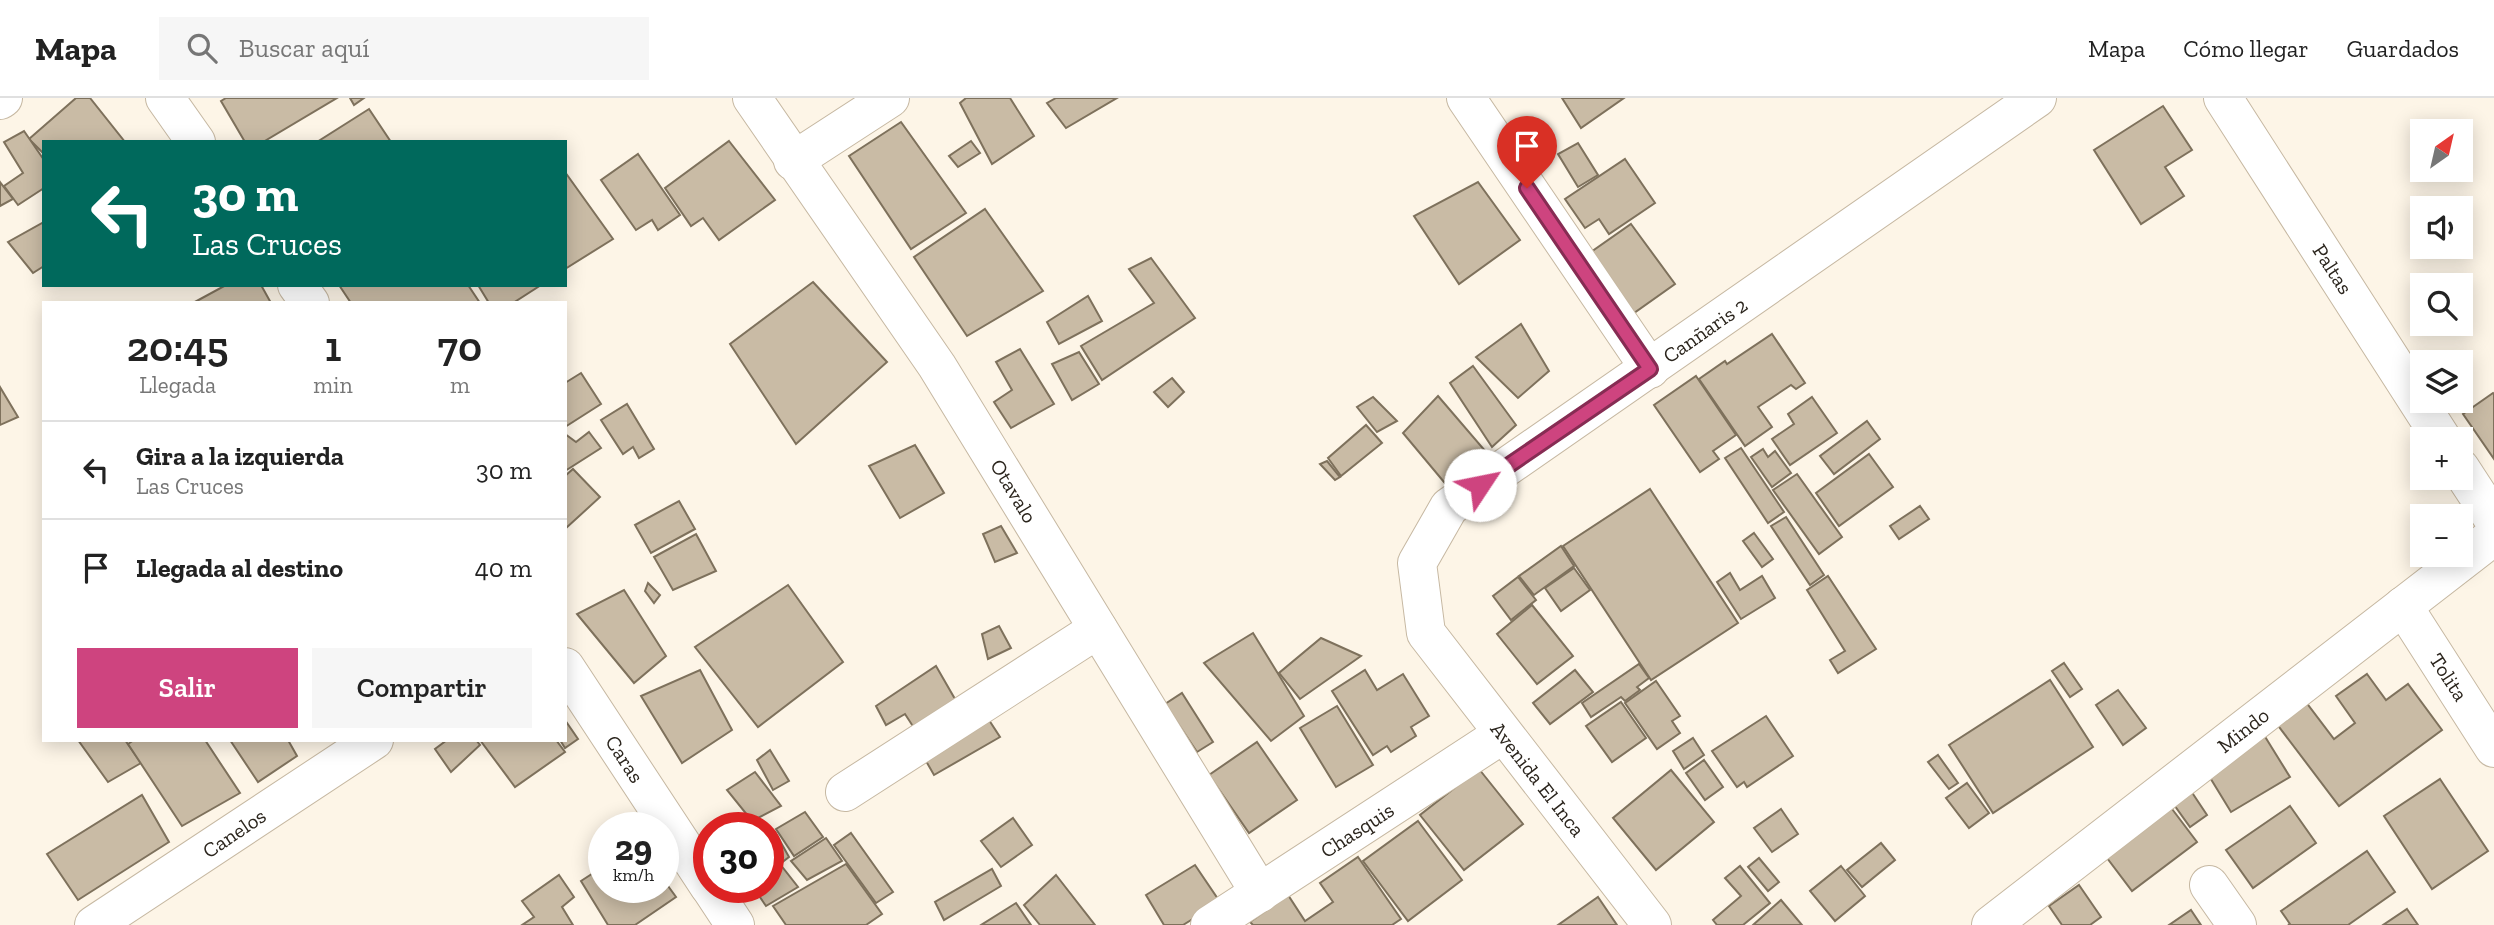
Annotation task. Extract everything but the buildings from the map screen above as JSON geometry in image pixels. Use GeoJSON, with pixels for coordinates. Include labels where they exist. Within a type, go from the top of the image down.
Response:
{"type":"FeatureCollection","features":[{"type":"Feature","properties":{"kind":"street"},"geometry":{"type":"LineString","coordinates":[[165,98],[195,140]]}},
{"type":"Feature","properties":{"kind":"street","name":"Otavalo"},"geometry":{"type":"LineString","coordinates":[[752,98],[937,366],[1260,893]]}},
{"type":"Feature","properties":{"kind":"street"},"geometry":{"type":"LineString","coordinates":[[793,160],[890,98]]}},
{"type":"Feature","properties":{"kind":"street"},"geometry":{"type":"LineString","coordinates":[[1466,98],[1650,369]]}},
{"type":"Feature","properties":{"kind":"street","name":"Canñaris 2"},"geometry":{"type":"LineString","coordinates":[[1426,633],[1417,563],[1449,507],[2038,98]]}},
{"type":"Feature","properties":{"kind":"street","name":"Paltas"},"geometry":{"type":"LineString","coordinates":[[2223,98],[2434,427]]}},
{"type":"Feature","properties":{"kind":"street"},"geometry":{"type":"LineString","coordinates":[[2473,488],[2494,520]]}},
{"type":"Feature","properties":{"kind":"street","name":"Mindo"},"geometry":{"type":"LineString","coordinates":[[1991,925],[2494,536]]}},
{"type":"Feature","properties":{"kind":"street","name":"Tolita"},"geometry":{"type":"LineString","coordinates":[[2403,606],[2494,748]]}},
{"type":"Feature","properties":{"kind":"street"},"geometry":{"type":"LineString","coordinates":[[845,792],[1098,629]]}},
{"type":"Feature","properties":{"kind":"street","name":"Avenida El Inca"},"geometry":{"type":"LineString","coordinates":[[1426,633],[1652,925]]}},
{"type":"Feature","properties":{"kind":"street","name":"Caras"},"geometry":{"type":"LineString","coordinates":[[567,670],[693,862]]}},
{"type":"Feature","properties":{"kind":"street","name":"Chasquis"},"geometry":{"type":"LineString","coordinates":[[1210,925],[1503,734]]}},
{"type":"Feature","properties":{"kind":"street","name":"Canelos"},"geometry":{"type":"LineString","coordinates":[[94,925],[371,742]]}},
{"type":"Feature","properties":{"kind":"street"},"geometry":{"type":"LineString","coordinates":[[2209,885],[2237,925]]}},
{"type":"Feature","properties":{"kind":"street","name":"Caras"},"geometry":{"type":"LineString","coordinates":[[720,903],[735,925]]}},
{"type":"Feature","properties":{"kind":"route"},"geometry":{"type":"LineString","coordinates":[[1480,485],[1650,369],[1527,188]]}}]}
